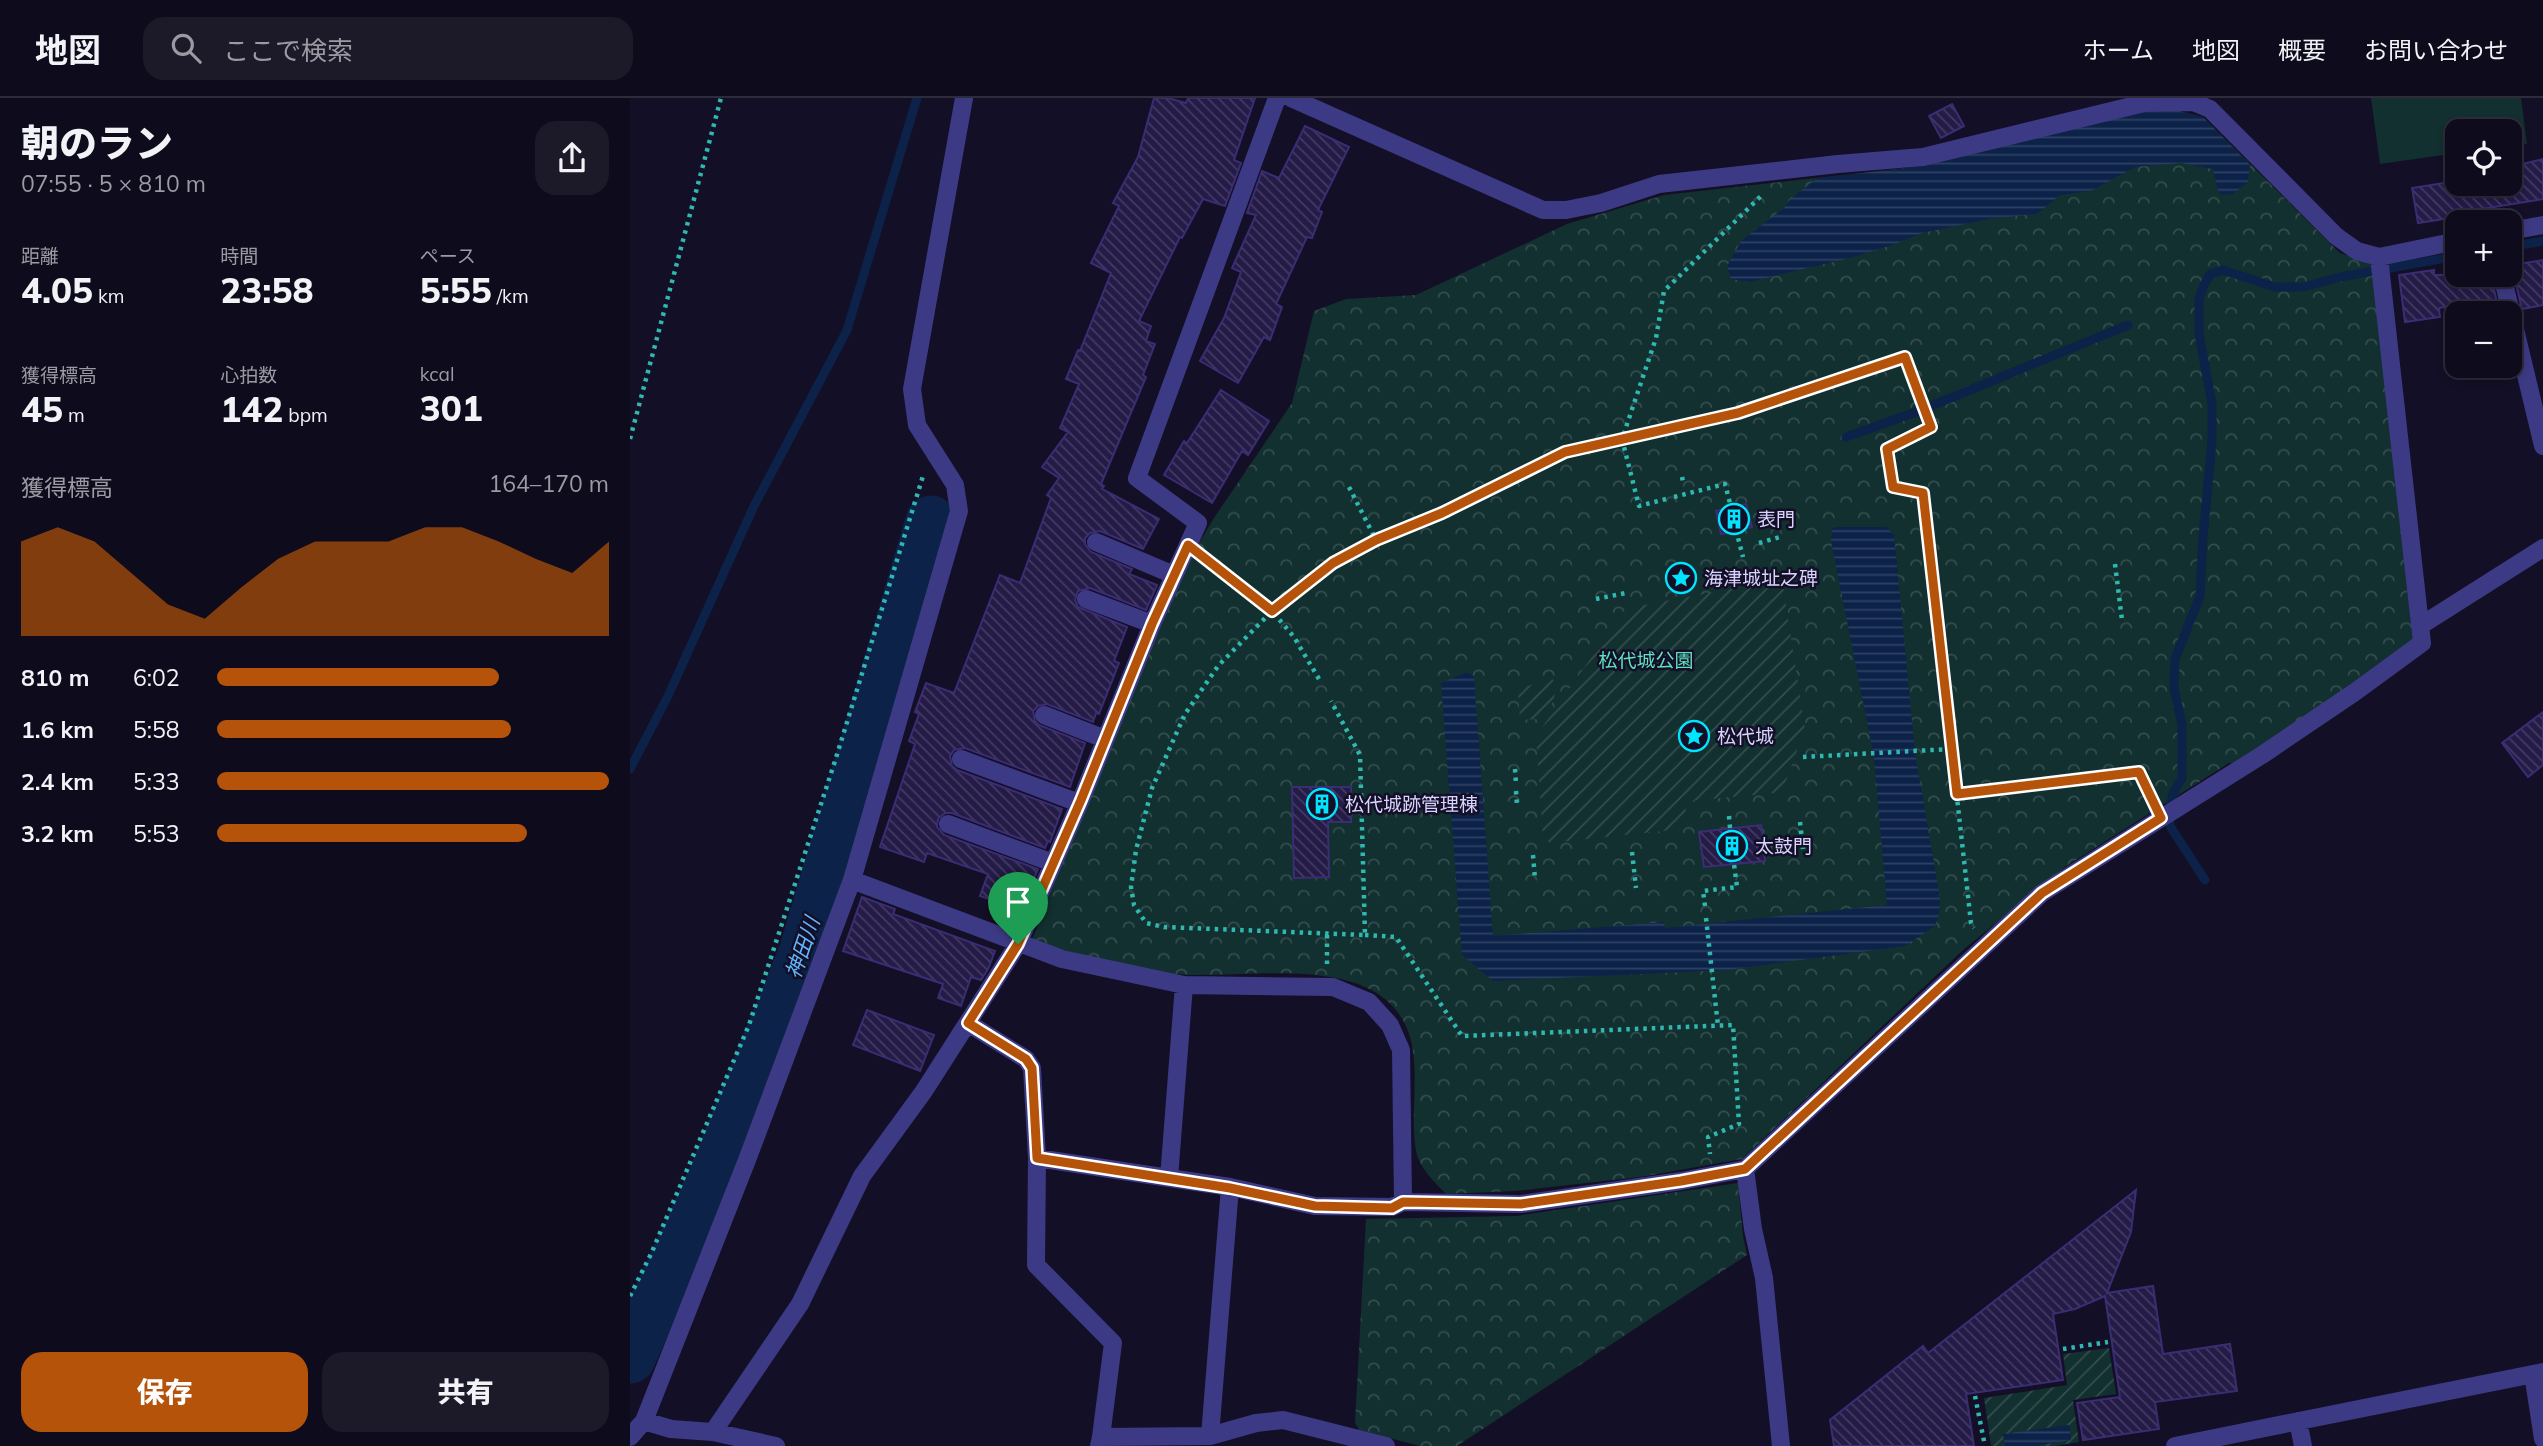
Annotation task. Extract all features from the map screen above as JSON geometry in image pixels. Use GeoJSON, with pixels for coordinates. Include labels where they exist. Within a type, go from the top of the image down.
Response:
{"type":"FeatureCollection","features":[{"type":"Feature","properties":{"kind":"street"},"geometry":{"type":"LineString","coordinates":[[630,1437],[644,1420],[747,1160],[852,880],[960,511],[955,485],[917,425],[912,388],[964,98]]}},
{"type":"Feature","properties":{"kind":"street"},"geometry":{"type":"LineString","coordinates":[[713,1432],[800,1304],[862,1176],[924,1091],[1018,944],[1152,624],[1198,523],[1138,478],[1278,98]]}},
{"type":"Feature","properties":{"kind":"street"},"geometry":{"type":"LineString","coordinates":[[1291,98],[1543,210],[1566,210],[1601,203],[1659,184],[1787,169],[1923,158],[2129,102],[2193,102],[2210,109],[2336,236],[2357,251],[2379,257],[2445,243]]}},
{"type":"Feature","properties":{"kind":"street"},"geometry":{"type":"LineString","coordinates":[[2522,229],[2543,225]]}},
{"type":"Feature","properties":{"kind":"street"},"geometry":{"type":"LineString","coordinates":[[1037,1158],[1230,1188],[1315,1206],[1392,1208],[1403,1202],[1521,1204],[1745,1169],[2042,893],[2262,755],[2356,692],[2422,643],[2379,257]]}},
{"type":"Feature","properties":{"kind":"street"},"geometry":{"type":"LineString","coordinates":[[2505,287],[2543,446]]}},
{"type":"Feature","properties":{"kind":"street"},"geometry":{"type":"LineString","coordinates":[[1096,542],[1174,575]]}},
{"type":"Feature","properties":{"kind":"street"},"geometry":{"type":"LineString","coordinates":[[2420,626],[2543,548]]}},
{"type":"Feature","properties":{"kind":"street"},"geometry":{"type":"LineString","coordinates":[[1086,599],[1152,624]]}},
{"type":"Feature","properties":{"kind":"street"},"geometry":{"type":"LineString","coordinates":[[1044,715],[1105,739]]}},
{"type":"Feature","properties":{"kind":"street"},"geometry":{"type":"LineString","coordinates":[[961,758],[1079,803]]}},
{"type":"Feature","properties":{"kind":"street"},"geometry":{"type":"LineString","coordinates":[[948,824],[1053,863]]}},
{"type":"Feature","properties":{"kind":"street"},"geometry":{"type":"LineString","coordinates":[[852,880],[1062,959],[1184,985],[1333,987],[1369,1002],[1390,1025],[1401,1050],[1403,1202]]}},
{"type":"Feature","properties":{"kind":"street"},"geometry":{"type":"LineString","coordinates":[[1169,1178],[1184,985]]}},
{"type":"Feature","properties":{"kind":"street"},"geometry":{"type":"LineString","coordinates":[[968,1023],[1026,1059],[1032,1068],[1037,1158],[1036,1265],[1113,1343],[1100,1441],[1210,1436],[1229,1438],[1256,1423],[1283,1420],[1386,1446]]}},
{"type":"Feature","properties":{"kind":"street"},"geometry":{"type":"LineString","coordinates":[[1745,1169],[1753,1229],[1764,1278],[1781,1446]]}},
{"type":"Feature","properties":{"kind":"street"},"geometry":{"type":"LineString","coordinates":[[1210,1436],[1230,1188]]}},
{"type":"Feature","properties":{"kind":"street"},"geometry":{"type":"LineString","coordinates":[[2175,1446],[2538,1373],[2543,1438]]}},
{"type":"Feature","properties":{"kind":"street"},"geometry":{"type":"LineString","coordinates":[[644,1420],[671,1429],[713,1432],[776,1446]]}},
{"type":"Feature","properties":{"kind":"street"},"geometry":{"type":"LineString","coordinates":[[2298,1420],[2303,1446]]}},
{"type":"Feature","properties":{"kind":"path"},"geometry":{"type":"LineString","coordinates":[[630,439],[721,98]]}},
{"type":"Feature","properties":{"kind":"path"},"geometry":{"type":"LineString","coordinates":[[1667,499],[1639,506],[1622,439],[1656,338],[1664,291],[1787,169]]}},
{"type":"Feature","properties":{"kind":"path"},"geometry":{"type":"LineString","coordinates":[[1711,1175],[1708,1137],[1739,1124],[1733,1025],[1462,1036],[1396,937],[1146,923],[1134,905],[1131,887],[1136,850],[1152,788],[1185,714],[1218,666],[1272,611],[1333,563],[1376,540],[1442,513],[1565,452],[1738,413],[1905,357],[1931,427],[1887,449],[1893,487],[1923,493],[1971,923],[1986,946]]}},
{"type":"Feature","properties":{"kind":"path"},"geometry":{"type":"LineString","coordinates":[[630,1296],[651,1254],[749,1025],[831,774],[932,448]]}},
{"type":"Feature","properties":{"kind":"path"},"geometry":{"type":"LineString","coordinates":[[1674,497],[1725,484],[1731,508]]}},
{"type":"Feature","properties":{"kind":"path"},"geometry":{"type":"LineString","coordinates":[[1349,486],[1376,540]]}},
{"type":"Feature","properties":{"kind":"path"},"geometry":{"type":"LineString","coordinates":[[1736,530],[1743,557]]}},
{"type":"Feature","properties":{"kind":"path"},"geometry":{"type":"LineString","coordinates":[[1759,543],[1780,537]]}},
{"type":"Feature","properties":{"kind":"path"},"geometry":{"type":"LineString","coordinates":[[1188,545],[1272,611],[1294,637],[1319,679]]}},
{"type":"Feature","properties":{"kind":"path"},"geometry":{"type":"LineString","coordinates":[[2115,564],[2122,620]]}},
{"type":"Feature","properties":{"kind":"path"},"geometry":{"type":"LineString","coordinates":[[1596,599],[1626,593]]}},
{"type":"Feature","properties":{"kind":"path"},"geometry":{"type":"LineString","coordinates":[[1331,701],[1360,755],[1365,935]]}},
{"type":"Feature","properties":{"kind":"path"},"geometry":{"type":"LineString","coordinates":[[1803,757],[1951,749]]}},
{"type":"Feature","properties":{"kind":"path"},"geometry":{"type":"LineString","coordinates":[[1515,769],[1516,784]]}},
{"type":"Feature","properties":{"kind":"path"},"geometry":{"type":"LineString","coordinates":[[1957,794],[2139,772],[2161,818]]}},
{"type":"Feature","properties":{"kind":"path"},"geometry":{"type":"LineString","coordinates":[[1517,791],[1517,806]]}},
{"type":"Feature","properties":{"kind":"path"},"geometry":{"type":"LineString","coordinates":[[1729,816],[1730,828]]}},
{"type":"Feature","properties":{"kind":"path"},"geometry":{"type":"LineString","coordinates":[[1800,822],[1803,849]]}},
{"type":"Feature","properties":{"kind":"path"},"geometry":{"type":"LineString","coordinates":[[1632,852],[1636,888]]}},
{"type":"Feature","properties":{"kind":"path"},"geometry":{"type":"LineString","coordinates":[[1533,855],[1535,879]]}},
{"type":"Feature","properties":{"kind":"path"},"geometry":{"type":"LineString","coordinates":[[1705,906],[1703,891],[1737,887],[1734,864]]}},
{"type":"Feature","properties":{"kind":"path"},"geometry":{"type":"LineString","coordinates":[[1706,918],[1718,1026]]}},
{"type":"Feature","properties":{"kind":"path"},"geometry":{"type":"LineString","coordinates":[[1326,987],[1327,934]]}},
{"type":"Feature","properties":{"kind":"path"},"geometry":{"type":"LineString","coordinates":[[2063,1349],[2108,1342]]}},
{"type":"Feature","properties":{"kind":"path"},"geometry":{"type":"LineString","coordinates":[[1975,1396],[1985,1446]]}},
{"type":"Feature","properties":{"kind":"green space"},"geometry":{"type":"Polygon","coordinates":[[[2371,98],[2521,98],[2527,144],[2522,145],[2522,119],[2445,119],[2445,155],[2380,164],[2371,98]]]}},
{"type":"Feature","properties":{"kind":"green space","name":"松代城公園"},"geometry":{"type":"Polygon","coordinates":[[[2179,111],[2203,117],[2340,253],[2373,264],[2413,645],[2279,736],[2234,763],[2229,763],[2065,867],[1963,950],[1742,1159],[1640,1177],[1515,1191],[1446,1194],[1420,1163],[1416,1151],[1415,1070],[1410,1038],[1405,1024],[1387,1000],[1361,985],[1331,977],[1261,973],[1166,973],[1031,942],[1114,734],[1191,557],[1212,521],[1292,403],[1314,311],[1346,299],[1416,295],[1567,224],[1664,195],[1923,166],[2137,112],[2179,111]]]}},
{"type":"Feature","properties":{"kind":"green space"},"geometry":{"type":"Polygon","coordinates":[[[1770,582],[1783,586],[1805,729],[1784,786],[1774,793],[1689,801],[1681,829],[1550,843],[1543,838],[1536,736],[1624,611],[1638,606],[1770,582]]]}},
{"type":"Feature","properties":{"kind":"green space"},"geometry":{"type":"Polygon","coordinates":[[[1553,679],[1555,695],[1541,719],[1520,720],[1518,690],[1553,679]]]}},
{"type":"Feature","properties":{"kind":"green space"},"geometry":{"type":"Polygon","coordinates":[[[1738,1183],[1747,1255],[1457,1446],[1420,1446],[1359,1430],[1355,1423],[1366,1219],[1516,1216],[1738,1183]]]}},
{"type":"Feature","properties":{"kind":"green space"},"geometry":{"type":"Polygon","coordinates":[[[2109,1348],[2116,1394],[2073,1400],[2079,1442],[2055,1446],[1991,1446],[1984,1398],[2067,1385],[2063,1354],[2109,1348]]]}},
{"type":"Feature","properties":{"kind":"water"},"geometry":{"type":"Polygon","coordinates":[[[2179,111],[2203,117],[2250,165],[2248,182],[2233,194],[2222,195],[2218,191],[2213,169],[2181,163],[2135,167],[2091,191],[2060,195],[2037,214],[1989,219],[1922,233],[1850,258],[1749,282],[1731,279],[1727,266],[1741,241],[1818,178],[1924,166],[2137,112],[2179,111]]]}},
{"type":"Feature","properties":{"kind":"water"},"geometry":{"type":"Polygon","coordinates":[[[1886,527],[1894,535],[1915,753],[1940,898],[1935,926],[1905,946],[1727,970],[1493,981],[1462,955],[1441,683],[1467,672],[1474,677],[1493,936],[1664,922],[1665,928],[1887,905],[1874,757],[1831,541],[1832,529],[1886,527]]]}},
{"type":"Feature","properties":{"kind":"water"},"geometry":{"type":"Polygon","coordinates":[[[2069,1425],[2071,1440],[2035,1446],[2005,1446],[2003,1434],[2069,1425]]]}},
{"type":"Feature","properties":{"kind":"building"},"geometry":{"type":"Polygon","coordinates":[[[1154,98],[1168,98],[1186,103],[1188,98],[1255,98],[1234,160],[1241,163],[1225,206],[1203,199],[1182,238],[1180,237],[1139,321],[1151,326],[1146,341],[1155,344],[1143,375],[1146,377],[1101,484],[1104,486],[1102,489],[1159,519],[1143,549],[1100,531],[1090,533],[1085,538],[1085,544],[1091,552],[1132,569],[1129,574],[1157,585],[1146,610],[1090,588],[1078,591],[1075,600],[1078,607],[1127,627],[1114,661],[1119,663],[1099,714],[1096,713],[1093,722],[1047,704],[1038,706],[1033,711],[1035,721],[1039,725],[1085,743],[1070,787],[965,748],[954,750],[950,756],[952,766],[957,770],[1062,809],[1050,842],[1048,841],[1045,848],[952,813],[945,813],[938,819],[937,827],[944,835],[1038,869],[1020,910],[980,896],[988,874],[927,853],[924,862],[880,847],[915,744],[909,741],[919,714],[915,712],[926,683],[954,693],[1000,575],[1020,583],[1051,498],[1047,495],[1059,478],[1042,467],[1068,432],[1060,428],[1079,384],[1066,379],[1111,273],[1091,263],[1119,206],[1113,203],[1138,157],[1154,98]]]}},
{"type":"Feature","properties":{"kind":"building"},"geometry":{"type":"Polygon","coordinates":[[[1952,104],[1964,126],[1941,138],[1929,116],[1952,104]]]}},
{"type":"Feature","properties":{"kind":"building"},"geometry":{"type":"Polygon","coordinates":[[[1305,126],[1349,147],[1318,210],[1322,212],[1312,238],[1307,237],[1276,304],[1282,307],[1270,340],[1264,337],[1238,383],[1200,361],[1224,318],[1241,272],[1232,268],[1256,215],[1247,213],[1262,171],[1279,178],[1305,126]]]}},
{"type":"Feature","properties":{"kind":"building"},"geometry":{"type":"Polygon","coordinates":[[[2543,159],[2543,199],[2475,210],[2445,210],[2445,219],[2418,223],[2412,188],[2445,183],[2445,196],[2522,196],[2522,164],[2543,159]]]}},
{"type":"Feature","properties":{"kind":"building"},"geometry":{"type":"Polygon","coordinates":[[[2543,260],[2543,305],[2522,309],[2517,287],[2522,287],[2522,263],[2543,260]]]}},
{"type":"Feature","properties":{"kind":"building"},"geometry":{"type":"Polygon","coordinates":[[[2434,270],[2434,275],[2445,275],[2445,287],[2494,287],[2497,301],[2445,301],[2445,307],[2439,308],[2440,317],[2405,322],[2399,275],[2434,270]]]}},
{"type":"Feature","properties":{"kind":"building"},"geometry":{"type":"Polygon","coordinates":[[[1221,390],[1269,421],[1248,455],[1242,451],[1212,503],[1164,475],[1184,441],[1187,443],[1221,390]]]}},
{"type":"Feature","properties":{"kind":"building","name":"表門"},"geometry":{"type":"Polygon","coordinates":[[[1746,504],[1752,527],[1721,534],[1716,511],[1746,504]]]}},
{"type":"Feature","properties":{"kind":"building"},"geometry":{"type":"Polygon","coordinates":[[[2543,712],[2543,765],[2528,777],[2502,743],[2543,712]]]}},
{"type":"Feature","properties":{"kind":"building"},"geometry":{"type":"Polygon","coordinates":[[[1292,787],[1351,787],[1351,822],[1328,822],[1329,877],[1294,878],[1292,787]]]}},
{"type":"Feature","properties":{"kind":"building","name":"太鼓門"},"geometry":{"type":"Polygon","coordinates":[[[1761,825],[1765,861],[1704,867],[1699,832],[1761,825]]]}},
{"type":"Feature","properties":{"kind":"building"},"geometry":{"type":"Polygon","coordinates":[[[862,897],[895,909],[893,914],[995,951],[981,980],[971,977],[961,1006],[938,998],[943,984],[843,951],[862,897]]]}},
{"type":"Feature","properties":{"kind":"building"},"geometry":{"type":"Polygon","coordinates":[[[867,1010],[934,1035],[920,1071],[853,1045],[867,1010]]]}},
{"type":"Feature","properties":{"kind":"building"},"geometry":{"type":"Polygon","coordinates":[[[2136,1190],[2131,1232],[2107,1293],[2153,1286],[2163,1354],[2230,1344],[2237,1391],[2155,1402],[2159,1429],[2083,1440],[2077,1403],[2120,1397],[2105,1296],[2075,1309],[2053,1314],[2063,1380],[1966,1394],[1974,1446],[1834,1446],[1830,1420],[1923,1346],[1928,1353],[2136,1190]]]}},
{"type":"Feature","properties":{"kind":"waterway"},"geometry":{"type":"LineString","coordinates":[[630,769],[668,696],[754,506],[847,330],[917,98]]}},
{"type":"Feature","properties":{"kind":"waterway"},"geometry":{"type":"LineString","coordinates":[[2522,245],[2543,241]]}},
{"type":"Feature","properties":{"kind":"waterway"},"geometry":{"type":"LineString","coordinates":[[2205,880],[2170,826],[2169,816],[2173,793],[2182,778],[2182,725],[2174,688],[2175,659],[2200,596],[2212,441],[2212,404],[2199,334],[2199,298],[2204,285],[2210,274],[2223,270],[2275,287],[2303,287],[2340,277],[2445,258]]}},
{"type":"Feature","properties":{"kind":"waterway"},"geometry":{"type":"LineString","coordinates":[[1846,437],[1919,411],[2128,325]]}},
{"type":"Feature","properties":{"kind":"waterway","name":"神田川"},"geometry":{"type":"LineString","coordinates":[[630,1358],[710,1185],[804,953],[931,521]]}},
{"type":"Feature","properties":{"kind":"place","name":"表門"},"geometry":{"type":"Point","coordinates":[1734,519]}},
{"type":"Feature","properties":{"kind":"place","name":"海津城址之碑"},"geometry":{"type":"Point","coordinates":[1681,578]}},
{"type":"Feature","properties":{"kind":"place","name":"松代城"},"geometry":{"type":"Point","coordinates":[1694,736]}},
{"type":"Feature","properties":{"kind":"place","name":"松代城跡管理棟"},"geometry":{"type":"Point","coordinates":[1322,804]}},
{"type":"Feature","properties":{"kind":"place","name":"太鼓門"},"geometry":{"type":"Point","coordinates":[1732,846]}},
{"type":"Feature","properties":{"kind":"route"},"geometry":{"type":"LineString","coordinates":[[1905,357],[1931,427],[1887,449],[1893,487],[1923,493],[1957,794],[2139,772],[2161,818],[2042,893],[1745,1169],[1521,1204],[1443,1205],[1403,1202],[1392,1208],[1315,1206],[1230,1188],[1037,1158],[1032,1068],[1026,1059],[968,1023],[1018,944],[1081,800],[1152,624],[1188,545],[1272,611],[1333,563],[1376,540],[1442,513],[1565,452],[1738,413],[1905,357]]}}]}
